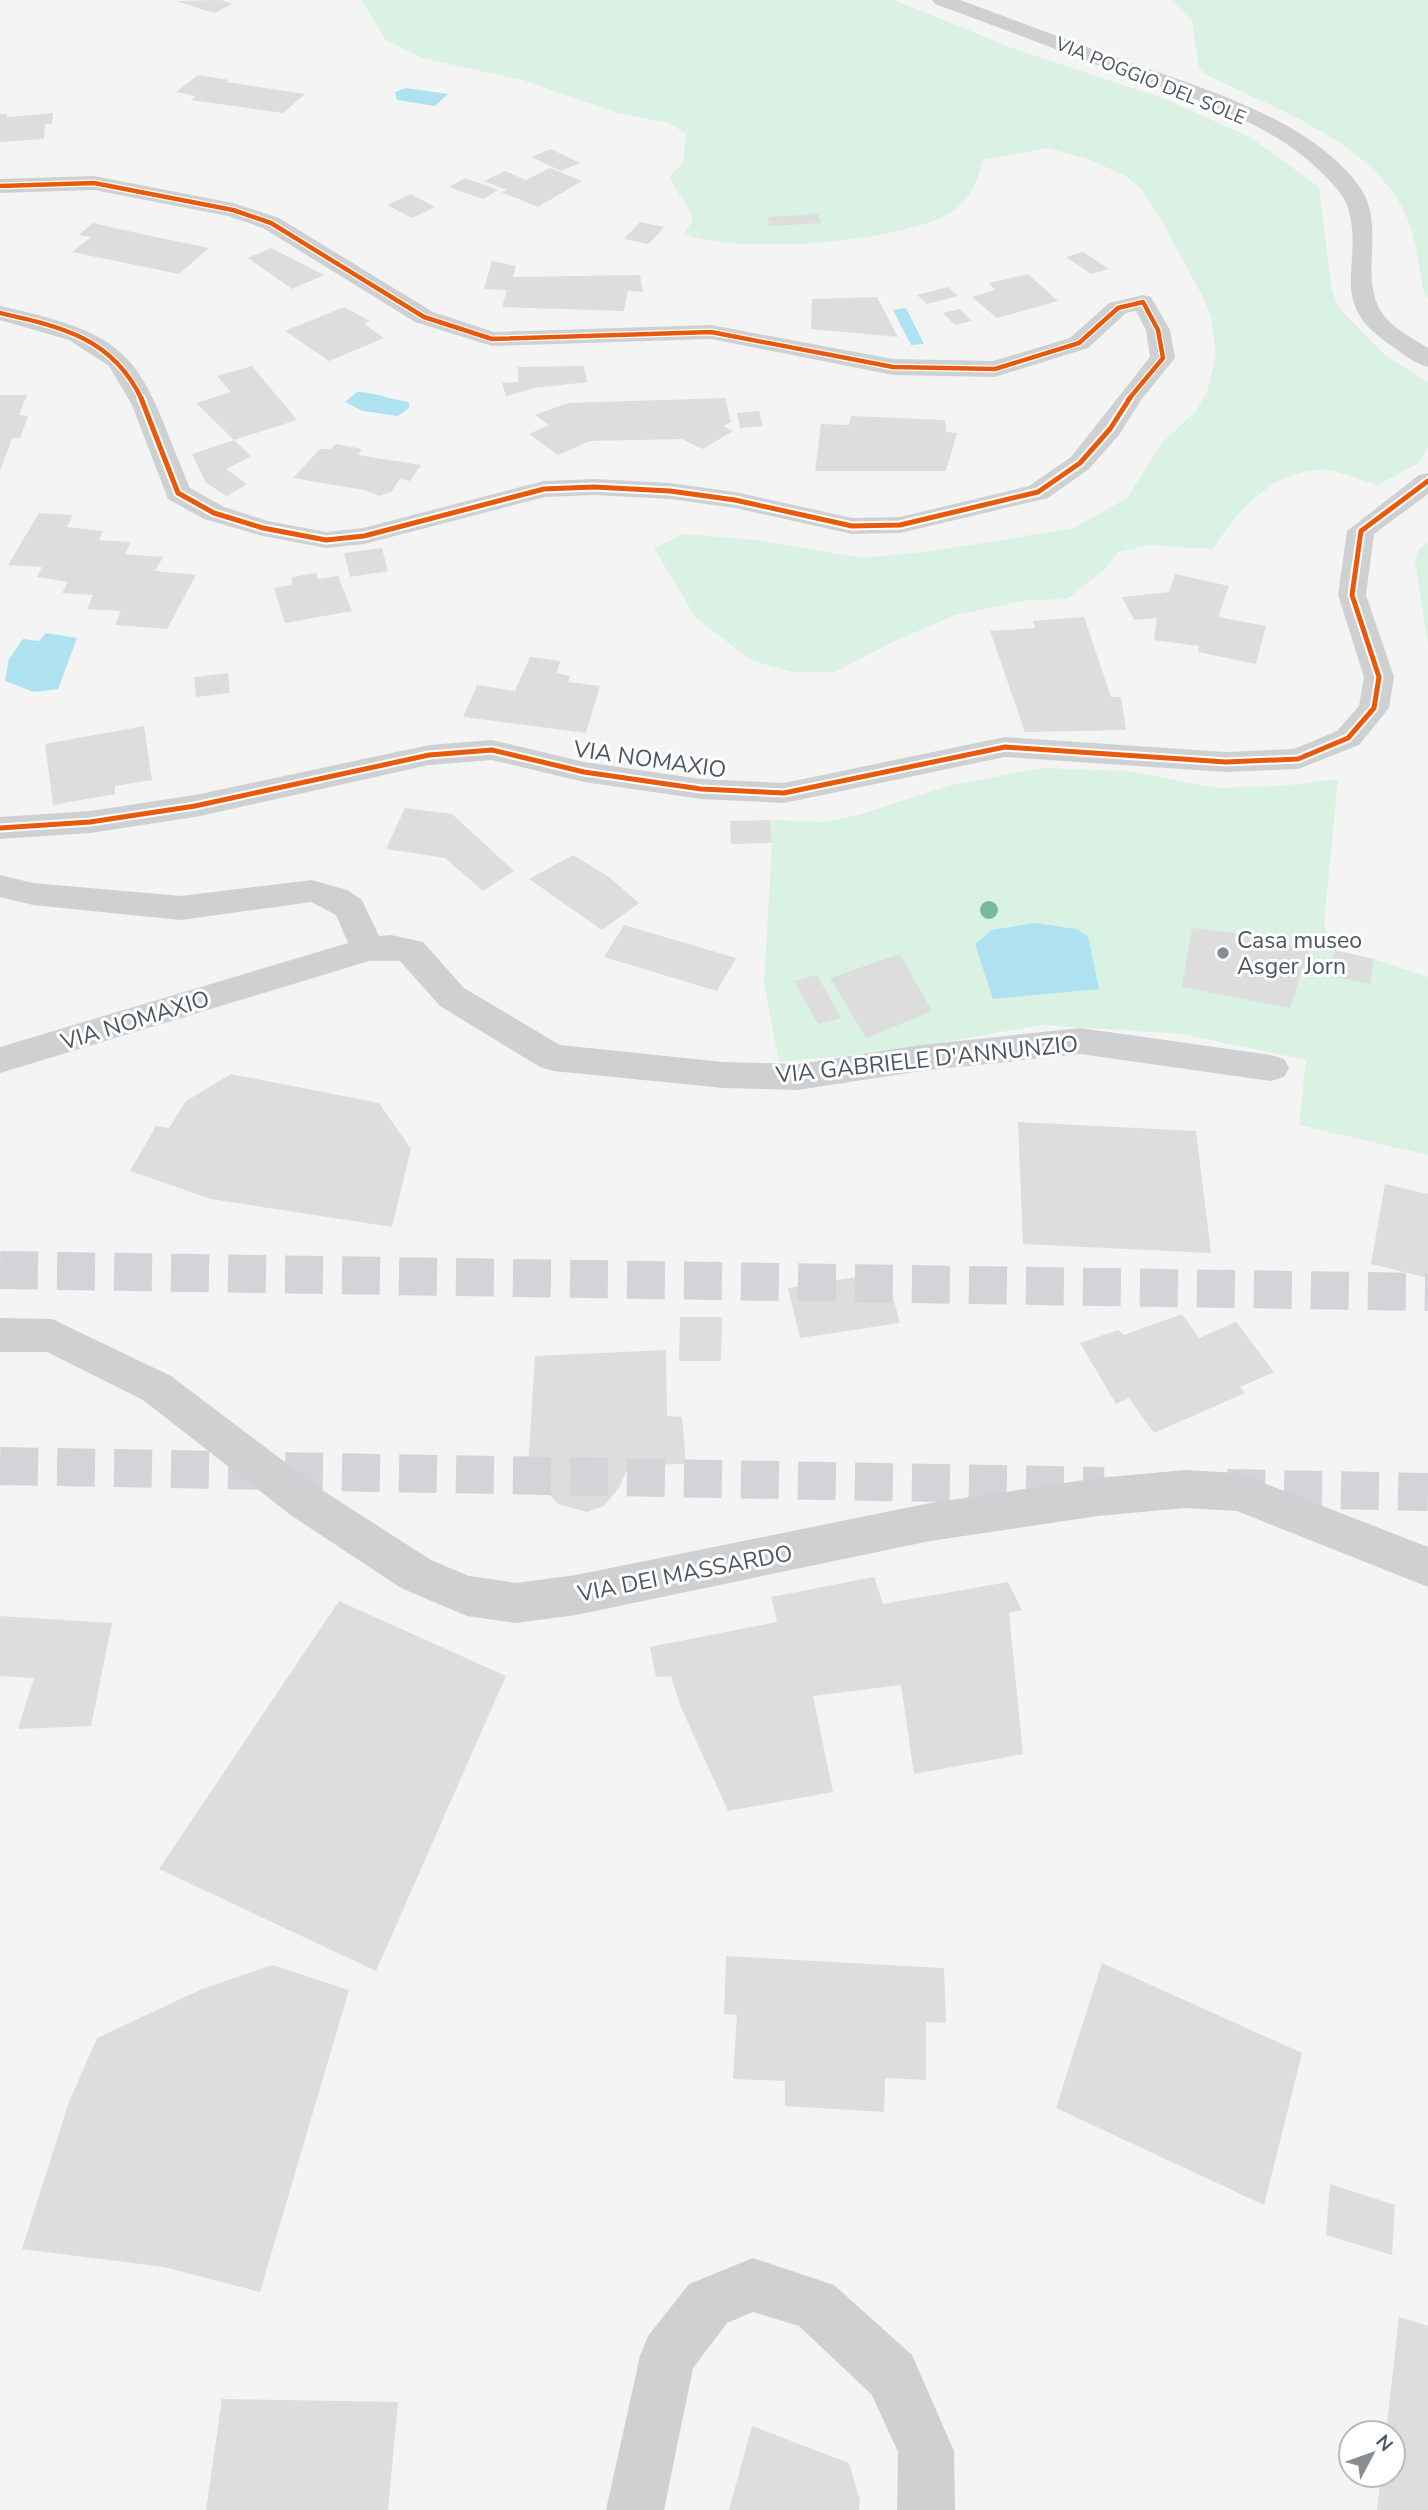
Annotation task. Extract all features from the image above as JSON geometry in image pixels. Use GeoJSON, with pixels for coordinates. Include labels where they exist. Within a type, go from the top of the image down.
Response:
{"type":"FeatureCollection","features":[{"type":"Feature","properties":{"kind":"street","name":"VIA POGGIO DEL SOLE"},"geometry":{"type":"LineString","coordinates":[[942,0],[1202,96],[1301,145],[1334,168],[1354,195],[1362,216],[1361,297],[1377,323],[1428,360]]}},
{"type":"Feature","properties":{"kind":"street"},"geometry":{"type":"LineString","coordinates":[[0,186],[94,183],[233,210],[271,223],[424,317],[492,339],[711,332],[893,367],[995,369],[1079,343],[1118,308],[1143,302],[1158,330],[1163,358],[1131,396],[1110,429],[1080,463],[1038,492],[900,525],[852,526],[735,500],[670,491],[594,487],[544,489],[376,534],[326,540],[238,521],[214,513],[178,493],[152,423],[119,362],[87,339],[43,322],[0,313]]}},
{"type":"Feature","properties":{"kind":"street","name":"VIA NOMAXIO"},"geometry":{"type":"LineString","coordinates":[[0,828],[90,822],[182,808],[429,755],[492,750],[597,774],[701,789],[784,793],[1005,747],[1125,753],[1226,762],[1297,759],[1348,738],[1374,708],[1379,677],[1352,595],[1361,531],[1428,481]]}},
{"type":"Feature","properties":{"kind":"street"},"geometry":{"type":"LineString","coordinates":[[0,886],[33,894],[181,908],[312,891],[335,898],[350,908],[368,949]]}},
{"type":"Feature","properties":{"kind":"street","name":"VIA GABRIELE D'ANNUNZIO"},"geometry":{"type":"LineString","coordinates":[[368,949],[391,947],[411,951],[452,997],[553,1058],[723,1075],[798,1077],[921,1058],[1080,1041],[1271,1068]]}},
{"type":"Feature","properties":{"kind":"street","name":"VIA NOMAXIO"},"geometry":{"type":"LineString","coordinates":[[0,1060],[368,949]]}},
{"type":"Feature","properties":{"kind":"street","name":"VIA DEI MASSARDO"},"geometry":{"type":"LineString","coordinates":[[0,1335],[52,1336],[157,1388],[307,1503],[416,1574],[467,1596],[516,1603],[576,1595],[930,1522],[1098,1497],[1185,1489],[1238,1492],[1428,1567]]}},
{"type":"Feature","properties":{"kind":"street"},"geometry":{"type":"LineString","coordinates":[[635,2510],[668,2356],[708,2303],[753,2285],[815,2304],[892,2375],[926,2451],[926,2510]]}},
{"type":"Feature","properties":{"kind":"green space"},"geometry":{"type":"Polygon","coordinates":[[[361,0],[894,0],[1012,48],[1165,99],[1250,137],[1319,187],[1332,291],[1339,308],[1385,355],[1428,383],[1428,446],[1419,463],[1378,485],[1327,470],[1302,472],[1286,478],[1270,486],[1244,508],[1213,549],[1148,545],[1118,552],[1105,569],[1067,599],[1028,600],[955,615],[895,641],[835,672],[792,672],[751,660],[696,618],[654,548],[683,534],[756,540],[861,558],[933,551],[1074,528],[1127,498],[1162,443],[1196,411],[1207,392],[1216,354],[1211,317],[1204,299],[1160,218],[1141,189],[1126,176],[1088,159],[1047,148],[983,160],[972,189],[958,207],[928,223],[896,231],[819,243],[779,244],[741,244],[684,234],[693,220],[670,176],[683,163],[686,134],[669,123],[617,113],[523,80],[422,58],[386,40],[361,0]]]}},
{"type":"Feature","properties":{"kind":"green space"},"geometry":{"type":"Polygon","coordinates":[[[1171,0],[1428,0],[1428,298],[1424,293],[1408,220],[1393,193],[1373,170],[1349,149],[1321,131],[1205,74],[1199,68],[1192,21],[1171,0]]]}},
{"type":"Feature","properties":{"kind":"green space"},"geometry":{"type":"Polygon","coordinates":[[[1428,542],[1428,646],[1415,560],[1419,549],[1428,542]]]}},
{"type":"Feature","properties":{"kind":"green space"},"geometry":{"type":"Polygon","coordinates":[[[1042,768],[1129,771],[1216,788],[1280,786],[1338,779],[1324,924],[1334,950],[1374,959],[1428,977],[1428,1155],[1299,1125],[1306,1060],[1182,1034],[1041,1025],[900,1050],[779,1062],[764,984],[772,843],[770,820],[824,822],[858,815],[952,785],[1042,768]]]}},
{"type":"Feature","properties":{"kind":"water"},"geometry":{"type":"Polygon","coordinates":[[[406,88],[448,94],[435,106],[397,100],[395,92],[406,88]]]}},
{"type":"Feature","properties":{"kind":"water"},"geometry":{"type":"Polygon","coordinates":[[[906,308],[924,344],[911,345],[893,310],[906,308]]]}},
{"type":"Feature","properties":{"kind":"water"},"geometry":{"type":"Polygon","coordinates":[[[357,392],[409,402],[409,408],[398,416],[363,411],[345,402],[357,392]]]}},
{"type":"Feature","properties":{"kind":"water"},"geometry":{"type":"Polygon","coordinates":[[[46,633],[77,638],[58,689],[34,692],[5,681],[9,659],[23,639],[39,641],[46,633]]]}},
{"type":"Feature","properties":{"kind":"water"},"geometry":{"type":"Polygon","coordinates":[[[1035,923],[1076,929],[1088,936],[1099,989],[993,999],[975,944],[992,930],[1035,923]]]}},
{"type":"Feature","properties":{"kind":"building"},"geometry":{"type":"Polygon","coordinates":[[[221,0],[232,4],[214,13],[176,1],[221,0]]]}},
{"type":"Feature","properties":{"kind":"building"},"geometry":{"type":"Polygon","coordinates":[[[198,75],[305,94],[283,113],[191,100],[196,96],[176,92],[198,75]]]}},
{"type":"Feature","properties":{"kind":"building"},"geometry":{"type":"Polygon","coordinates":[[[53,113],[52,124],[45,124],[44,139],[0,142],[0,114],[7,114],[7,117],[53,113]]]}},
{"type":"Feature","properties":{"kind":"building"},"geometry":{"type":"Polygon","coordinates":[[[551,149],[580,163],[561,171],[531,157],[551,149]]]}},
{"type":"Feature","properties":{"kind":"building"},"geometry":{"type":"Polygon","coordinates":[[[550,168],[582,181],[538,207],[501,192],[507,190],[484,181],[505,171],[526,180],[550,168]]]}},
{"type":"Feature","properties":{"kind":"building"},"geometry":{"type":"Polygon","coordinates":[[[465,178],[498,190],[483,199],[449,187],[465,178]]]}},
{"type":"Feature","properties":{"kind":"building"},"geometry":{"type":"Polygon","coordinates":[[[411,194],[435,207],[412,218],[387,205],[411,194]]]}},
{"type":"Feature","properties":{"kind":"building"},"geometry":{"type":"Polygon","coordinates":[[[818,214],[821,223],[770,226],[767,217],[818,214]]]}},
{"type":"Feature","properties":{"kind":"building"},"geometry":{"type":"Polygon","coordinates":[[[640,222],[664,227],[649,244],[624,239],[640,222]]]}},
{"type":"Feature","properties":{"kind":"building"},"geometry":{"type":"Polygon","coordinates":[[[93,223],[209,248],[179,274],[72,252],[91,237],[79,235],[93,223]]]}},
{"type":"Feature","properties":{"kind":"building"},"geometry":{"type":"Polygon","coordinates":[[[271,248],[324,275],[292,289],[248,258],[271,248]]]}},
{"type":"Feature","properties":{"kind":"building"},"geometry":{"type":"Polygon","coordinates":[[[1083,252],[1109,269],[1091,274],[1066,257],[1083,252]]]}},
{"type":"Feature","properties":{"kind":"building"},"geometry":{"type":"Polygon","coordinates":[[[492,261],[516,266],[513,277],[640,275],[643,292],[628,291],[624,311],[502,307],[507,290],[484,289],[492,261]]]}},
{"type":"Feature","properties":{"kind":"building"},"geometry":{"type":"Polygon","coordinates":[[[1028,274],[1058,301],[997,318],[972,297],[995,290],[989,283],[1028,274]]]}},
{"type":"Feature","properties":{"kind":"building"},"geometry":{"type":"Polygon","coordinates":[[[948,287],[958,296],[927,304],[917,295],[948,287]]]}},
{"type":"Feature","properties":{"kind":"building"},"geometry":{"type":"Polygon","coordinates":[[[877,297],[898,337],[811,329],[812,299],[877,297]]]}},
{"type":"Feature","properties":{"kind":"building"},"geometry":{"type":"Polygon","coordinates":[[[344,307],[370,321],[364,324],[384,338],[329,361],[285,331],[344,307]]]}},
{"type":"Feature","properties":{"kind":"building"},"geometry":{"type":"Polygon","coordinates":[[[960,309],[972,321],[955,325],[943,313],[960,309]]]}},
{"type":"Feature","properties":{"kind":"building"},"geometry":{"type":"Polygon","coordinates":[[[252,366],[297,420],[234,440],[196,403],[231,392],[217,376],[252,366]]]}},
{"type":"Feature","properties":{"kind":"building"},"geometry":{"type":"Polygon","coordinates":[[[583,366],[588,382],[534,388],[506,396],[502,383],[518,382],[518,367],[583,366]]]}},
{"type":"Feature","properties":{"kind":"building"},"geometry":{"type":"Polygon","coordinates":[[[0,395],[27,395],[19,415],[28,416],[20,438],[12,438],[0,471],[0,395]]]}},
{"type":"Feature","properties":{"kind":"building"},"geometry":{"type":"Polygon","coordinates":[[[725,398],[731,422],[723,426],[733,431],[703,449],[682,439],[590,441],[558,455],[529,434],[549,425],[535,415],[568,403],[725,398]]]}},
{"type":"Feature","properties":{"kind":"building"},"geometry":{"type":"Polygon","coordinates":[[[759,411],[763,426],[740,428],[737,413],[759,411]]]}},
{"type":"Feature","properties":{"kind":"building"},"geometry":{"type":"Polygon","coordinates":[[[851,416],[945,420],[946,432],[957,433],[946,471],[815,471],[821,424],[849,425],[851,416]]]}},
{"type":"Feature","properties":{"kind":"building"},"geometry":{"type":"Polygon","coordinates":[[[234,440],[251,456],[226,469],[247,484],[227,496],[206,483],[192,454],[234,440]]]}},
{"type":"Feature","properties":{"kind":"building"},"geometry":{"type":"Polygon","coordinates":[[[335,444],[362,449],[358,455],[421,465],[410,481],[400,479],[391,492],[379,496],[364,490],[293,478],[320,449],[331,449],[335,444]]]}},
{"type":"Feature","properties":{"kind":"building"},"geometry":{"type":"Polygon","coordinates":[[[39,513],[73,515],[67,527],[103,531],[99,540],[131,542],[125,554],[163,557],[155,571],[196,575],[167,629],[115,625],[121,611],[87,609],[93,595],[62,593],[68,582],[37,577],[42,567],[8,565],[39,513]]]}},
{"type":"Feature","properties":{"kind":"building"},"geometry":{"type":"Polygon","coordinates":[[[382,548],[388,571],[350,577],[344,553],[382,548]]]}},
{"type":"Feature","properties":{"kind":"building"},"geometry":{"type":"Polygon","coordinates":[[[316,573],[318,579],[338,576],[352,611],[285,623],[274,588],[292,585],[292,577],[316,573]]]}},
{"type":"Feature","properties":{"kind":"building"},"geometry":{"type":"Polygon","coordinates":[[[1175,574],[1229,586],[1218,617],[1266,626],[1256,664],[1198,652],[1199,646],[1154,640],[1157,618],[1134,620],[1122,597],[1169,592],[1175,574]]]}},
{"type":"Feature","properties":{"kind":"building"},"geometry":{"type":"Polygon","coordinates":[[[1084,617],[1111,697],[1121,697],[1126,730],[1025,732],[990,631],[1035,628],[1033,621],[1084,617]]]}},
{"type":"Feature","properties":{"kind":"building"},"geometry":{"type":"Polygon","coordinates":[[[530,657],[561,661],[556,673],[570,676],[568,682],[600,686],[586,733],[463,717],[477,685],[515,691],[530,657]]]}},
{"type":"Feature","properties":{"kind":"building"},"geometry":{"type":"Polygon","coordinates":[[[228,673],[230,693],[196,697],[194,677],[228,673]]]}},
{"type":"Feature","properties":{"kind":"building"},"geometry":{"type":"Polygon","coordinates":[[[144,726],[152,780],[115,786],[115,794],[53,805],[45,744],[144,726]]]}},
{"type":"Feature","properties":{"kind":"building"},"geometry":{"type":"Polygon","coordinates":[[[405,808],[452,814],[514,871],[483,891],[445,858],[386,849],[405,808]]]}},
{"type":"Feature","properties":{"kind":"building"},"geometry":{"type":"Polygon","coordinates":[[[770,820],[772,843],[731,844],[730,821],[770,820]]]}},
{"type":"Feature","properties":{"kind":"building"},"geometry":{"type":"Polygon","coordinates":[[[573,855],[609,877],[639,903],[602,930],[529,879],[573,855]]]}},
{"type":"Feature","properties":{"kind":"building"},"geometry":{"type":"Polygon","coordinates":[[[624,925],[736,958],[717,991],[604,957],[624,925]]]}},
{"type":"Feature","properties":{"kind":"building"},"geometry":{"type":"Polygon","coordinates":[[[1192,928],[1244,934],[1309,949],[1290,1008],[1182,987],[1192,928]]]}},
{"type":"Feature","properties":{"kind":"building"},"geometry":{"type":"Polygon","coordinates":[[[1334,950],[1374,959],[1370,984],[1330,976],[1334,950]]]}},
{"type":"Feature","properties":{"kind":"building"},"geometry":{"type":"Polygon","coordinates":[[[900,954],[932,1011],[866,1038],[830,978],[900,954]]]}},
{"type":"Feature","properties":{"kind":"building"},"geometry":{"type":"Polygon","coordinates":[[[817,975],[841,1018],[818,1024],[794,981],[817,975]]]}},
{"type":"Feature","properties":{"kind":"building"},"geometry":{"type":"Polygon","coordinates":[[[231,1074],[379,1103],[411,1149],[392,1227],[211,1199],[130,1171],[156,1126],[169,1128],[186,1101],[231,1074]]]}},
{"type":"Feature","properties":{"kind":"building"},"geometry":{"type":"Polygon","coordinates":[[[1018,1122],[1196,1131],[1211,1253],[1023,1244],[1018,1122]]]}},
{"type":"Feature","properties":{"kind":"building"},"geometry":{"type":"Polygon","coordinates":[[[1385,1184],[1428,1194],[1428,1278],[1371,1264],[1385,1184]]]}},
{"type":"Feature","properties":{"kind":"building"},"geometry":{"type":"Polygon","coordinates":[[[886,1272],[900,1323],[800,1338],[788,1288],[886,1272]]]}},
{"type":"Feature","properties":{"kind":"building"},"geometry":{"type":"Polygon","coordinates":[[[1182,1314],[1199,1338],[1236,1322],[1274,1372],[1240,1387],[1245,1393],[1154,1433],[1129,1398],[1116,1404],[1080,1343],[1118,1330],[1124,1335],[1182,1314]]]}},
{"type":"Feature","properties":{"kind":"building"},"geometry":{"type":"Polygon","coordinates":[[[680,1317],[722,1317],[721,1361],[679,1361],[680,1317]]]}},
{"type":"Feature","properties":{"kind":"building"},"geometry":{"type":"Polygon","coordinates":[[[666,1350],[667,1416],[682,1417],[686,1464],[630,1465],[618,1489],[604,1506],[587,1512],[558,1504],[544,1489],[543,1468],[528,1467],[535,1356],[666,1350]]]}},
{"type":"Feature","properties":{"kind":"building"},"geometry":{"type":"Polygon","coordinates":[[[874,1577],[883,1604],[1008,1582],[1022,1610],[1009,1613],[1023,1754],[914,1774],[901,1685],[813,1696],[833,1792],[728,1811],[680,1705],[671,1676],[656,1677],[650,1647],[777,1622],[771,1597],[874,1577]]]}},
{"type":"Feature","properties":{"kind":"building"},"geometry":{"type":"Polygon","coordinates":[[[339,1601],[506,1676],[376,1971],[159,1869],[339,1601]]]}},
{"type":"Feature","properties":{"kind":"building"},"geometry":{"type":"Polygon","coordinates":[[[0,1616],[112,1623],[91,1726],[18,1729],[34,1678],[0,1676],[0,1616]]]}},
{"type":"Feature","properties":{"kind":"building"},"geometry":{"type":"Polygon","coordinates":[[[726,1956],[944,1968],[946,2023],[926,2022],[926,2080],[885,2078],[884,2112],[785,2106],[785,2081],[733,2079],[737,2015],[724,2014],[726,1956]]]}},
{"type":"Feature","properties":{"kind":"building"},"geometry":{"type":"Polygon","coordinates":[[[1102,1963],[1302,2053],[1264,2205],[1056,2108],[1102,1963]]]}},
{"type":"Feature","properties":{"kind":"building"},"geometry":{"type":"Polygon","coordinates":[[[272,1965],[349,1990],[260,2292],[164,2267],[22,2249],[69,2102],[97,2038],[202,1989],[272,1965]]]}},
{"type":"Feature","properties":{"kind":"building"},"geometry":{"type":"Polygon","coordinates":[[[1330,2184],[1395,2205],[1392,2255],[1326,2235],[1330,2184]]]}},
{"type":"Feature","properties":{"kind":"building"},"geometry":{"type":"Polygon","coordinates":[[[1399,2317],[1428,2326],[1428,2510],[1377,2510],[1379,2489],[1407,2489],[1407,2419],[1388,2419],[1399,2317]]]}},
{"type":"Feature","properties":{"kind":"building"},"geometry":{"type":"Polygon","coordinates":[[[222,2399],[398,2402],[388,2510],[206,2510],[222,2399]]]}},
{"type":"Feature","properties":{"kind":"building"},"geometry":{"type":"Polygon","coordinates":[[[752,2426],[849,2463],[860,2500],[859,2510],[729,2510],[752,2426]]]}},
{"type":"Feature","properties":{"kind":"tunnel"},"geometry":{"type":"LineString","coordinates":[[0,1270],[1428,1292]]}},
{"type":"Feature","properties":{"kind":"tunnel"},"geometry":{"type":"LineString","coordinates":[[0,1466],[1104,1486]]}},
{"type":"Feature","properties":{"kind":"tunnel"},"geometry":{"type":"LineString","coordinates":[[1227,1488],[1428,1492]]}},
{"type":"Feature","properties":{"kind":"cycle path"},"geometry":{"type":"LineString","coordinates":[[0,186],[94,183],[233,210],[271,223],[424,317],[492,339],[711,332],[893,367],[995,369],[1079,343],[1118,308],[1143,302],[1158,330],[1163,358],[1131,396],[1110,429],[1080,463],[1038,492],[900,525],[852,526],[735,500],[670,491],[594,487],[544,489],[364,536],[326,540],[263,528],[214,513],[178,493],[145,405],[128,373],[118,361],[78,335],[47,324],[0,313]]}},
{"type":"Feature","properties":{"kind":"cycle path"},"geometry":{"type":"LineString","coordinates":[[0,828],[90,822],[195,806],[429,755],[492,750],[584,772],[701,789],[784,793],[1005,747],[1226,762],[1298,759],[1348,738],[1374,708],[1379,677],[1352,595],[1361,531],[1428,481]]}},
{"type":"Feature","properties":{"kind":"place","name":"Casa museo Asger Jorn"},"geometry":{"type":"Point","coordinates":[1223,953]}}]}
